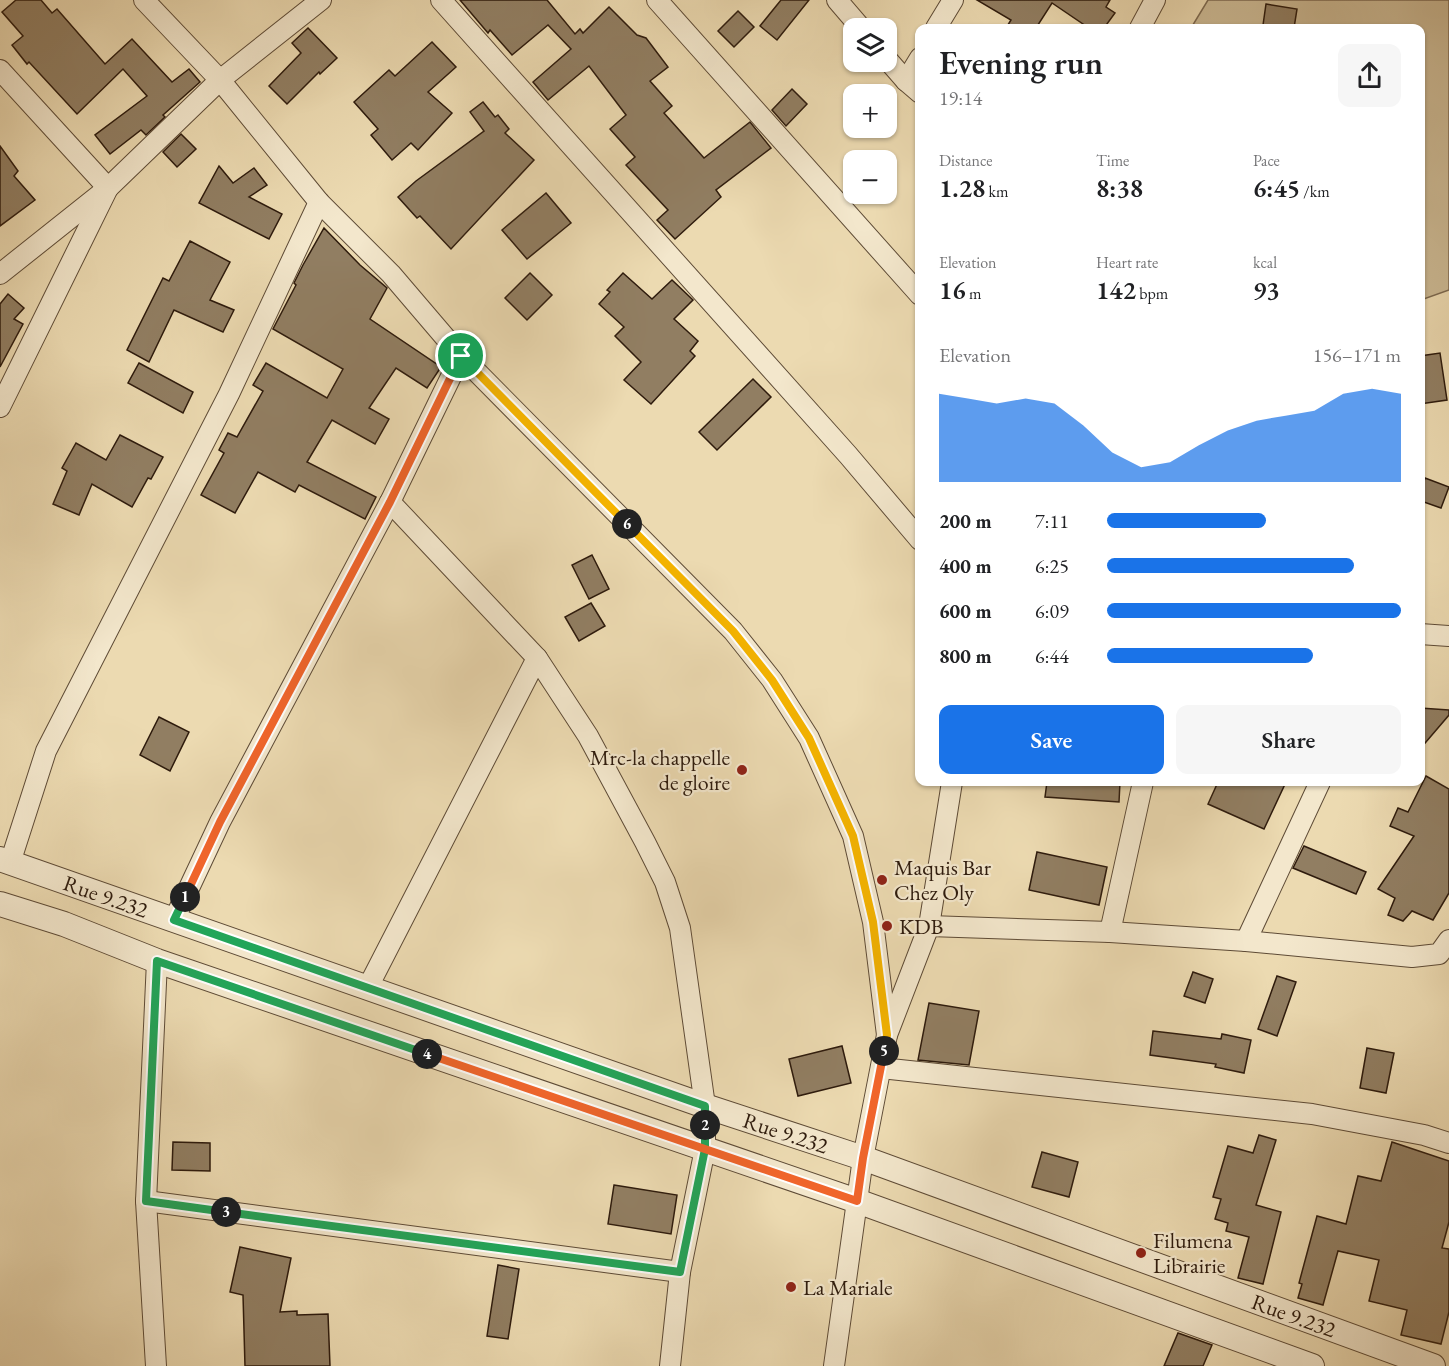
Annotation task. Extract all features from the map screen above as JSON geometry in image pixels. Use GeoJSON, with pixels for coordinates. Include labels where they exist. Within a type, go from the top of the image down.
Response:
{"type":"FeatureCollection","features":[{"type":"Feature","properties":{"kind":"street"},"geometry":{"type":"LineString","coordinates":[[144,0],[220,80],[319,202],[391,274],[461,356],[733,631],[772,680],[803,729],[830,781],[853,836],[873,922],[887,1035]]}},
{"type":"Feature","properties":{"kind":"street"},"geometry":{"type":"LineString","coordinates":[[0,274],[108,188],[220,80],[321,0]]}},
{"type":"Feature","properties":{"kind":"street"},"geometry":{"type":"LineString","coordinates":[[441,0],[848,455],[915,534]]}},
{"type":"Feature","properties":{"kind":"street"},"geometry":{"type":"LineString","coordinates":[[657,0],[915,289]]}},
{"type":"Feature","properties":{"kind":"street"},"geometry":{"type":"LineString","coordinates":[[837,0],[852,18]]}},
{"type":"Feature","properties":{"kind":"street"},"geometry":{"type":"LineString","coordinates":[[938,24],[953,0]]}},
{"type":"Feature","properties":{"kind":"street"},"geometry":{"type":"LineString","coordinates":[[1142,24],[1155,0]]}},
{"type":"Feature","properties":{"kind":"street"},"geometry":{"type":"LineString","coordinates":[[0,70],[108,188]]}},
{"type":"Feature","properties":{"kind":"street"},"geometry":{"type":"LineString","coordinates":[[897,70],[913,87]]}},
{"type":"Feature","properties":{"kind":"street"},"geometry":{"type":"LineString","coordinates":[[0,407],[108,188]]}},
{"type":"Feature","properties":{"kind":"street"},"geometry":{"type":"LineString","coordinates":[[5,861],[46,751],[229,394],[319,202]]}},
{"type":"Feature","properties":{"kind":"street"},"geometry":{"type":"LineString","coordinates":[[174,920],[220,822],[390,502],[461,356]]}},
{"type":"Feature","properties":{"kind":"street"},"geometry":{"type":"LineString","coordinates":[[390,502],[537,658],[588,736],[645,842],[664,882],[680,928],[705,1106],[705,1149],[680,1272],[670,1366]]}},
{"type":"Feature","properties":{"kind":"street"},"geometry":{"type":"LineString","coordinates":[[1425,634],[1449,636]]}},
{"type":"Feature","properties":{"kind":"street"},"geometry":{"type":"LineString","coordinates":[[368,987],[537,658]]}},
{"type":"Feature","properties":{"kind":"street"},"geometry":{"type":"LineString","coordinates":[[834,1366],[863,1158],[887,1035],[929,926],[951,786]]}},
{"type":"Feature","properties":{"kind":"street"},"geometry":{"type":"LineString","coordinates":[[1110,932],[1142,786]]}},
{"type":"Feature","properties":{"kind":"street"},"geometry":{"type":"LineString","coordinates":[[1246,941],[1318,786]]}},
{"type":"Feature","properties":{"kind":"street","name":"Rue 9.232"},"geometry":{"type":"LineString","coordinates":[[5,861],[705,1106],[863,1158],[1433,1366]]}},
{"type":"Feature","properties":{"kind":"street","name":"Rue 9.232"},"geometry":{"type":"LineString","coordinates":[[0,904],[64,924],[157,961],[857,1201],[1312,1366]]}},
{"type":"Feature","properties":{"kind":"street"},"geometry":{"type":"LineString","coordinates":[[929,926],[1110,932],[1246,941],[1412,957],[1439,954],[1449,940]]}},
{"type":"Feature","properties":{"kind":"street"},"geometry":{"type":"LineString","coordinates":[[156,1366],[146,1201],[157,961]]}},
{"type":"Feature","properties":{"kind":"street"},"geometry":{"type":"LineString","coordinates":[[881,1068],[1312,1114],[1425,1135],[1449,1143]]}},
{"type":"Feature","properties":{"kind":"street"},"geometry":{"type":"LineString","coordinates":[[146,1201],[680,1272]]}},
{"type":"Feature","properties":{"kind":"shaded area"},"geometry":{"type":"Polygon","coordinates":[[[1208,0],[1449,0],[1449,290],[1425,299],[1425,24],[1193,24],[1208,0]]]}},
{"type":"Feature","properties":{"kind":"building"},"geometry":{"type":"Polygon","coordinates":[[[16,0],[41,0],[52,13],[57,9],[105,64],[132,39],[172,82],[189,69],[200,82],[163,115],[165,117],[146,135],[141,130],[110,154],[95,135],[147,96],[123,69],[77,114],[29,62],[27,64],[12,45],[23,36],[2,12],[16,0]]]}},
{"type":"Feature","properties":{"kind":"building"},"geometry":{"type":"Polygon","coordinates":[[[460,0],[547,0],[575,34],[580,29],[583,33],[609,7],[637,35],[646,38],[668,67],[650,81],[672,106],[664,113],[704,158],[750,122],[771,148],[716,190],[721,197],[675,239],[657,220],[668,210],[626,165],[635,157],[610,129],[626,115],[589,66],[548,100],[533,82],[571,49],[548,25],[512,55],[490,30],[488,33],[460,0]]]}},
{"type":"Feature","properties":{"kind":"building"},"geometry":{"type":"Polygon","coordinates":[[[781,0],[809,0],[777,40],[760,26],[781,0]]]}},
{"type":"Feature","properties":{"kind":"building"},"geometry":{"type":"Polygon","coordinates":[[[977,0],[1110,0],[1106,7],[1115,13],[1107,24],[1083,24],[1052,3],[1039,24],[1008,24],[1011,20],[977,0]]]}},
{"type":"Feature","properties":{"kind":"building"},"geometry":{"type":"Polygon","coordinates":[[[1266,4],[1297,9],[1295,24],[1263,24],[1266,4]]]}},
{"type":"Feature","properties":{"kind":"building"},"geometry":{"type":"Polygon","coordinates":[[[738,11],[754,27],[734,47],[718,31],[738,11]]]}},
{"type":"Feature","properties":{"kind":"building"},"geometry":{"type":"Polygon","coordinates":[[[308,28],[337,58],[320,74],[319,72],[287,104],[269,86],[301,53],[292,43],[308,28]]]}},
{"type":"Feature","properties":{"kind":"building"},"geometry":{"type":"Polygon","coordinates":[[[432,42],[456,67],[428,92],[452,113],[418,150],[411,143],[392,160],[371,135],[378,129],[354,102],[389,70],[395,76],[432,42]]]}},
{"type":"Feature","properties":{"kind":"building"},"geometry":{"type":"Polygon","coordinates":[[[792,89],[807,104],[786,126],[772,110],[792,89]]]}},
{"type":"Feature","properties":{"kind":"building"},"geometry":{"type":"Polygon","coordinates":[[[483,102],[509,129],[505,133],[534,160],[451,249],[420,216],[417,218],[398,197],[484,131],[470,112],[483,102]]]}},
{"type":"Feature","properties":{"kind":"building"},"geometry":{"type":"Polygon","coordinates":[[[181,134],[196,149],[177,167],[163,152],[181,134]]]}},
{"type":"Feature","properties":{"kind":"building"},"geometry":{"type":"Polygon","coordinates":[[[0,146],[18,171],[14,176],[35,200],[0,226],[0,146]]]}},
{"type":"Feature","properties":{"kind":"building"},"geometry":{"type":"Polygon","coordinates":[[[219,166],[233,183],[254,168],[267,185],[249,197],[282,214],[269,239],[199,203],[219,166]]]}},
{"type":"Feature","properties":{"kind":"building"},"geometry":{"type":"Polygon","coordinates":[[[546,193],[571,223],[527,259],[502,230],[546,193]]]}},
{"type":"Feature","properties":{"kind":"building"},"geometry":{"type":"Polygon","coordinates":[[[324,228],[360,265],[387,288],[370,319],[441,367],[427,388],[396,368],[369,408],[389,419],[375,444],[332,420],[307,462],[376,497],[365,519],[299,485],[295,492],[258,472],[235,513],[201,495],[224,453],[219,450],[228,433],[237,437],[263,391],[253,385],[266,363],[327,398],[343,369],[273,329],[296,285],[294,283],[303,265],[324,228]]]}},
{"type":"Feature","properties":{"kind":"building"},"geometry":{"type":"Polygon","coordinates":[[[190,241],[230,262],[210,300],[234,310],[223,332],[174,310],[149,362],[127,350],[163,278],[169,281],[190,241]]]}},
{"type":"Feature","properties":{"kind":"building"},"geometry":{"type":"Polygon","coordinates":[[[530,273],[552,295],[527,320],[505,298],[530,273]]]}},
{"type":"Feature","properties":{"kind":"building"},"geometry":{"type":"Polygon","coordinates":[[[623,273],[652,299],[672,280],[693,300],[674,319],[698,341],[690,351],[695,356],[651,404],[624,380],[641,362],[615,336],[624,327],[599,304],[610,292],[607,290],[623,273]]]}},
{"type":"Feature","properties":{"kind":"building"},"geometry":{"type":"Polygon","coordinates":[[[8,294],[24,308],[14,319],[23,324],[0,367],[0,304],[8,294]]]}},
{"type":"Feature","properties":{"kind":"building"},"geometry":{"type":"Polygon","coordinates":[[[1440,353],[1447,400],[1425,403],[1425,355],[1440,353]]]}},
{"type":"Feature","properties":{"kind":"building"},"geometry":{"type":"Polygon","coordinates":[[[139,363],[193,392],[183,413],[128,383],[139,363]]]}},
{"type":"Feature","properties":{"kind":"building"},"geometry":{"type":"Polygon","coordinates":[[[753,379],[771,397],[717,450],[699,432],[753,379]]]}},
{"type":"Feature","properties":{"kind":"building"},"geometry":{"type":"Polygon","coordinates":[[[120,435],[163,457],[132,507],[92,484],[79,515],[53,504],[67,471],[62,468],[76,443],[106,460],[120,435]]]}},
{"type":"Feature","properties":{"kind":"building"},"geometry":{"type":"Polygon","coordinates":[[[1425,478],[1449,487],[1441,508],[1425,502],[1425,478]]]}},
{"type":"Feature","properties":{"kind":"building"},"geometry":{"type":"Polygon","coordinates":[[[592,555],[609,589],[589,599],[572,565],[592,555]]]}},
{"type":"Feature","properties":{"kind":"building"},"geometry":{"type":"Polygon","coordinates":[[[591,603],[605,626],[579,641],[565,617],[591,603]]]}},
{"type":"Feature","properties":{"kind":"building"},"geometry":{"type":"Polygon","coordinates":[[[1425,708],[1449,710],[1449,715],[1425,743],[1425,708]]]}},
{"type":"Feature","properties":{"kind":"building"},"geometry":{"type":"Polygon","coordinates":[[[159,717],[189,732],[170,771],[140,755],[159,717]]]}},
{"type":"Feature","properties":{"kind":"building"},"geometry":{"type":"Polygon","coordinates":[[[1426,776],[1449,789],[1449,893],[1433,920],[1412,911],[1403,921],[1388,915],[1395,898],[1378,889],[1414,836],[1390,826],[1398,808],[1408,812],[1421,786],[1425,786],[1426,776]]]}},
{"type":"Feature","properties":{"kind":"building"},"geometry":{"type":"Polygon","coordinates":[[[1046,786],[1120,786],[1119,802],[1045,797],[1046,786]]]}},
{"type":"Feature","properties":{"kind":"building"},"geometry":{"type":"Polygon","coordinates":[[[1216,786],[1284,786],[1264,829],[1208,804],[1216,786]]]}},
{"type":"Feature","properties":{"kind":"building"},"geometry":{"type":"Polygon","coordinates":[[[1304,846],[1366,872],[1356,894],[1293,868],[1304,846]]]}},
{"type":"Feature","properties":{"kind":"building"},"geometry":{"type":"Polygon","coordinates":[[[1037,852],[1107,867],[1099,905],[1029,890],[1037,852]]]}},
{"type":"Feature","properties":{"kind":"building"},"geometry":{"type":"Polygon","coordinates":[[[1193,972],[1213,979],[1205,1003],[1184,996],[1193,972]]]}},
{"type":"Feature","properties":{"kind":"building"},"geometry":{"type":"Polygon","coordinates":[[[1277,976],[1296,982],[1277,1036],[1258,1029],[1277,976]]]}},
{"type":"Feature","properties":{"kind":"building"},"geometry":{"type":"Polygon","coordinates":[[[929,1003],[979,1011],[969,1065],[918,1060],[929,1003]]]}},
{"type":"Feature","properties":{"kind":"building"},"geometry":{"type":"Polygon","coordinates":[[[1153,1031],[1221,1039],[1222,1034],[1251,1040],[1244,1073],[1215,1067],[1216,1064],[1150,1055],[1153,1031]]]}},
{"type":"Feature","properties":{"kind":"building"},"geometry":{"type":"Polygon","coordinates":[[[842,1046],[851,1083],[798,1096],[789,1059],[842,1046]]]}},
{"type":"Feature","properties":{"kind":"building"},"geometry":{"type":"Polygon","coordinates":[[[1367,1048],[1394,1053],[1386,1093],[1360,1088],[1367,1048]]]}},
{"type":"Feature","properties":{"kind":"building"},"geometry":{"type":"Polygon","coordinates":[[[1259,1135],[1276,1140],[1256,1205],[1281,1212],[1263,1284],[1238,1278],[1249,1237],[1226,1231],[1228,1223],[1215,1219],[1221,1199],[1213,1197],[1228,1146],[1253,1153],[1259,1135]]]}},
{"type":"Feature","properties":{"kind":"building"},"geometry":{"type":"Polygon","coordinates":[[[173,1142],[210,1143],[210,1171],[172,1170],[173,1142]]]}},
{"type":"Feature","properties":{"kind":"building"},"geometry":{"type":"Polygon","coordinates":[[[1392,1142],[1449,1161],[1449,1222],[1442,1248],[1449,1249],[1449,1312],[1441,1344],[1401,1335],[1407,1310],[1369,1301],[1379,1260],[1338,1251],[1323,1305],[1298,1298],[1302,1284],[1299,1283],[1317,1216],[1346,1224],[1358,1176],[1381,1181],[1392,1142]]]}},
{"type":"Feature","properties":{"kind":"building"},"geometry":{"type":"Polygon","coordinates":[[[1042,1152],[1078,1162],[1069,1197],[1032,1187],[1042,1152]]]}},
{"type":"Feature","properties":{"kind":"building"},"geometry":{"type":"Polygon","coordinates":[[[614,1185],[677,1195],[671,1234],[608,1224],[614,1185]]]}},
{"type":"Feature","properties":{"kind":"building"},"geometry":{"type":"Polygon","coordinates":[[[240,1247],[291,1258],[280,1312],[297,1311],[297,1315],[328,1314],[330,1366],[245,1366],[243,1295],[230,1292],[240,1247]]]}},
{"type":"Feature","properties":{"kind":"building"},"geometry":{"type":"Polygon","coordinates":[[[498,1265],[519,1269],[508,1339],[487,1336],[498,1265]]]}},
{"type":"Feature","properties":{"kind":"building"},"geometry":{"type":"Polygon","coordinates":[[[1178,1333],[1212,1345],[1203,1366],[1164,1366],[1178,1333]]]}},
{"type":"Feature","properties":{"kind":"place","name":"Mrc-la chappelle de gloire"},"geometry":{"type":"Point","coordinates":[742,770]}},
{"type":"Feature","properties":{"kind":"place","name":"Maquis Bar Chez Oly"},"geometry":{"type":"Point","coordinates":[882,880]}},
{"type":"Feature","properties":{"kind":"place","name":"KDB"},"geometry":{"type":"Point","coordinates":[887,926]}},
{"type":"Feature","properties":{"kind":"place","name":"Filumena Librairie"},"geometry":{"type":"Point","coordinates":[1141,1253]}},
{"type":"Feature","properties":{"kind":"place","name":"La Mariale"},"geometry":{"type":"Point","coordinates":[791,1287]}},
{"type":"Feature","properties":{"kind":"route"},"geometry":{"type":"LineString","coordinates":[[461,356],[390,502],[220,822],[174,920],[705,1106],[705,1149],[680,1272],[146,1201],[157,961],[705,1149],[857,1201],[887,1035],[873,922],[853,836],[830,781],[809,738],[772,680],[733,631],[461,356]]}}]}
